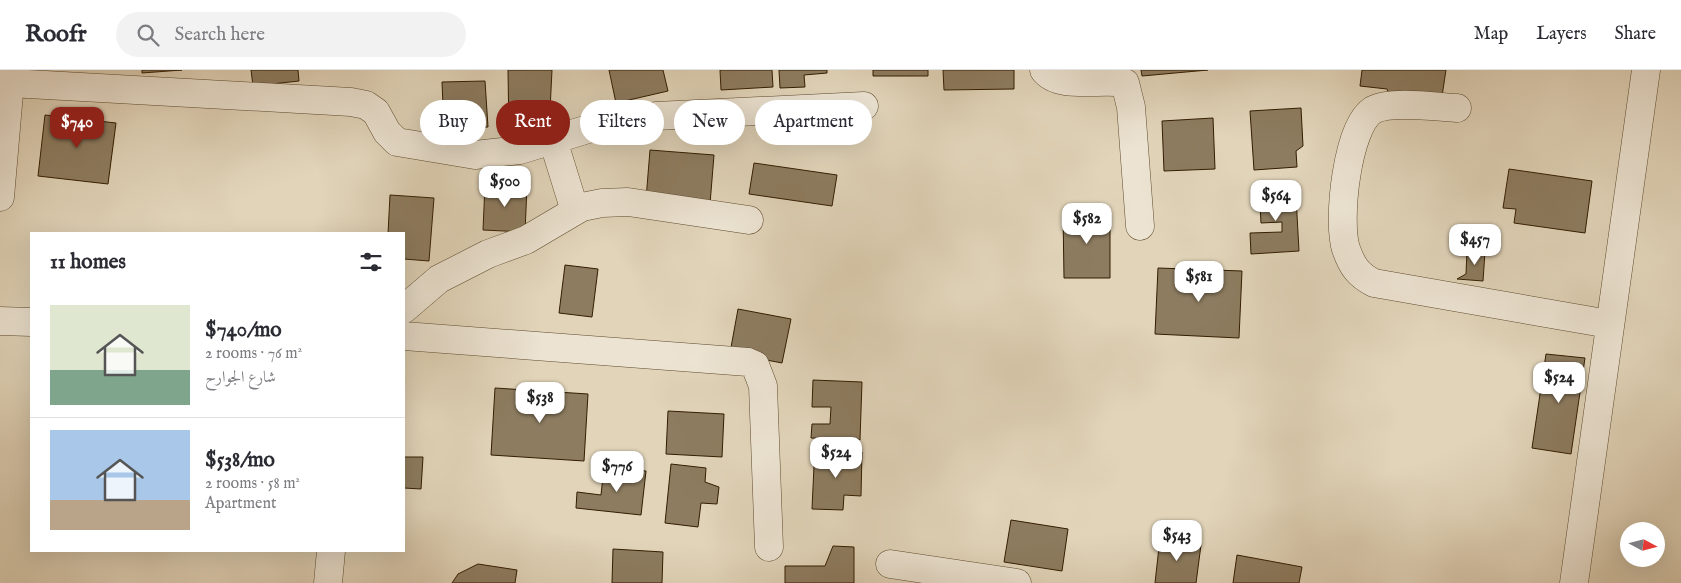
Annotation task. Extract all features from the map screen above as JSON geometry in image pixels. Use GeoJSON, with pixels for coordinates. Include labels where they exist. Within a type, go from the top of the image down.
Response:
{"type":"FeatureCollection","features":[{"type":"Feature","properties":{"kind":"street"},"geometry":{"type":"LineString","coordinates":[[1044,70],[1055,79],[1064,81],[1113,80],[1125,83],[1131,107],[1140,226]]}},
{"type":"Feature","properties":{"kind":"street"},"geometry":{"type":"LineString","coordinates":[[1574,583],[1646,70]]}},
{"type":"Feature","properties":{"kind":"street"},"geometry":{"type":"LineString","coordinates":[[0,197],[11,76],[351,102],[366,105],[376,112],[387,132],[396,142],[475,155],[520,150],[536,145]]}},
{"type":"Feature","properties":{"kind":"street"},"geometry":{"type":"LineString","coordinates":[[1458,108],[1390,105],[1373,110],[1360,124],[1342,198],[1346,248],[1359,276],[1374,283],[1609,324]]}},
{"type":"Feature","properties":{"kind":"street"},"geometry":{"type":"LineString","coordinates":[[570,135],[588,129],[656,116],[755,111]]}},
{"type":"Feature","properties":{"kind":"street"},"geometry":{"type":"LineString","coordinates":[[555,145],[575,211]]}},
{"type":"Feature","properties":{"kind":"street"},"geometry":{"type":"LineString","coordinates":[[405,308],[439,279],[488,254],[526,240],[582,208],[602,203],[628,202],[749,220]]}},
{"type":"Feature","properties":{"kind":"street"},"geometry":{"type":"LineString","coordinates":[[0,321],[30,322]]}},
{"type":"Feature","properties":{"kind":"street"},"geometry":{"type":"LineString","coordinates":[[405,336],[748,362],[755,366],[763,386],[769,547]]}},
{"type":"Feature","properties":{"kind":"street"},"geometry":{"type":"LineString","coordinates":[[328,583],[331,552]]}},
{"type":"Feature","properties":{"kind":"street"},"geometry":{"type":"LineString","coordinates":[[890,564],[1017,583]]}},
{"type":"Feature","properties":{"kind":"building"},"geometry":{"type":"Polygon","coordinates":[[[142,70],[182,70],[142,73],[142,70]]]}},
{"type":"Feature","properties":{"kind":"building"},"geometry":{"type":"Polygon","coordinates":[[[251,70],[298,70],[299,81],[253,86],[251,70]]]}},
{"type":"Feature","properties":{"kind":"building"},"geometry":{"type":"Polygon","coordinates":[[[508,70],[552,70],[551,100],[508,100],[508,70]]]}},
{"type":"Feature","properties":{"kind":"building"},"geometry":{"type":"Polygon","coordinates":[[[609,70],[663,70],[668,91],[629,100],[615,100],[609,70]]]}},
{"type":"Feature","properties":{"kind":"building"},"geometry":{"type":"Polygon","coordinates":[[[720,70],[772,70],[773,87],[721,90],[720,70]]]}},
{"type":"Feature","properties":{"kind":"building"},"geometry":{"type":"Polygon","coordinates":[[[779,70],[827,70],[827,73],[804,75],[805,87],[780,88],[779,70]]]}},
{"type":"Feature","properties":{"kind":"building"},"geometry":{"type":"Polygon","coordinates":[[[873,70],[928,70],[928,76],[873,76],[873,70]]]}},
{"type":"Feature","properties":{"kind":"building"},"geometry":{"type":"Polygon","coordinates":[[[943,70],[1014,70],[1014,89],[944,90],[943,70]]]}},
{"type":"Feature","properties":{"kind":"building"},"geometry":{"type":"Polygon","coordinates":[[[1141,70],[1208,70],[1142,76],[1141,70]]]}},
{"type":"Feature","properties":{"kind":"building"},"geometry":{"type":"Polygon","coordinates":[[[1362,70],[1446,70],[1441,103],[1390,96],[1387,89],[1360,86],[1362,70]]]}},
{"type":"Feature","properties":{"kind":"building"},"geometry":{"type":"Polygon","coordinates":[[[485,81],[488,127],[486,127],[486,100],[443,100],[442,82],[485,81]]]}},
{"type":"Feature","properties":{"kind":"building"},"geometry":{"type":"Polygon","coordinates":[[[1301,108],[1303,146],[1296,151],[1297,167],[1254,170],[1250,111],[1301,108]]]}},
{"type":"Feature","properties":{"kind":"building"},"geometry":{"type":"Polygon","coordinates":[[[45,115],[116,123],[108,184],[38,176],[45,115]]]}},
{"type":"Feature","properties":{"kind":"building"},"geometry":{"type":"Polygon","coordinates":[[[1213,118],[1215,169],[1164,171],[1162,121],[1213,118]]]}},
{"type":"Feature","properties":{"kind":"building"},"geometry":{"type":"Polygon","coordinates":[[[650,150],[714,155],[710,204],[646,199],[650,150]]]}},
{"type":"Feature","properties":{"kind":"building"},"geometry":{"type":"Polygon","coordinates":[[[754,163],[837,175],[832,206],[749,194],[754,163]]]}},
{"type":"Feature","properties":{"kind":"building"},"geometry":{"type":"Polygon","coordinates":[[[1509,169],[1592,181],[1585,233],[1514,223],[1516,209],[1503,208],[1509,169]]]}},
{"type":"Feature","properties":{"kind":"building"},"geometry":{"type":"Polygon","coordinates":[[[1282,184],[1283,198],[1296,197],[1299,251],[1251,254],[1250,233],[1282,232],[1282,222],[1261,223],[1259,186],[1282,184]]]}},
{"type":"Feature","properties":{"kind":"building"},"geometry":{"type":"Polygon","coordinates":[[[485,185],[527,187],[525,232],[483,230],[485,185]]]}},
{"type":"Feature","properties":{"kind":"building"},"geometry":{"type":"Polygon","coordinates":[[[390,195],[434,198],[429,261],[405,259],[405,232],[388,232],[390,195]]]}},
{"type":"Feature","properties":{"kind":"building"},"geometry":{"type":"Polygon","coordinates":[[[1063,213],[1110,213],[1110,278],[1064,278],[1063,213]]]}},
{"type":"Feature","properties":{"kind":"building"},"geometry":{"type":"Polygon","coordinates":[[[1467,251],[1485,252],[1483,281],[1457,279],[1466,274],[1467,251]]]}},
{"type":"Feature","properties":{"kind":"building"},"geometry":{"type":"Polygon","coordinates":[[[565,265],[598,269],[592,317],[559,313],[565,265]]]}},
{"type":"Feature","properties":{"kind":"building"},"geometry":{"type":"Polygon","coordinates":[[[1158,268],[1242,271],[1239,338],[1155,334],[1158,268]]]}},
{"type":"Feature","properties":{"kind":"building"},"geometry":{"type":"Polygon","coordinates":[[[738,309],[791,319],[782,363],[730,353],[738,309]]]}},
{"type":"Feature","properties":{"kind":"building"},"geometry":{"type":"Polygon","coordinates":[[[1546,354],[1585,358],[1571,454],[1532,448],[1546,354]]]}},
{"type":"Feature","properties":{"kind":"building"},"geometry":{"type":"Polygon","coordinates":[[[813,380],[862,382],[860,440],[811,438],[812,424],[830,424],[831,407],[812,407],[813,380]]]}},
{"type":"Feature","properties":{"kind":"building"},"geometry":{"type":"Polygon","coordinates":[[[495,388],[588,394],[584,461],[491,455],[495,388]]]}},
{"type":"Feature","properties":{"kind":"building"},"geometry":{"type":"Polygon","coordinates":[[[668,411],[724,414],[722,457],[666,454],[668,411]]]}},
{"type":"Feature","properties":{"kind":"building"},"geometry":{"type":"Polygon","coordinates":[[[821,451],[862,452],[861,496],[844,495],[843,510],[812,509],[814,466],[821,451]]]}},
{"type":"Feature","properties":{"kind":"building"},"geometry":{"type":"Polygon","coordinates":[[[405,457],[423,457],[421,489],[405,488],[405,457]]]}},
{"type":"Feature","properties":{"kind":"building"},"geometry":{"type":"Polygon","coordinates":[[[671,464],[706,468],[705,482],[719,487],[717,504],[701,503],[698,527],[665,523],[671,464]]]}},
{"type":"Feature","properties":{"kind":"building"},"geometry":{"type":"Polygon","coordinates":[[[604,467],[646,471],[641,515],[576,508],[577,492],[601,495],[604,467]]]}},
{"type":"Feature","properties":{"kind":"building"},"geometry":{"type":"Polygon","coordinates":[[[1011,520],[1068,529],[1062,571],[1004,562],[1011,520]]]}},
{"type":"Feature","properties":{"kind":"building"},"geometry":{"type":"Polygon","coordinates":[[[1160,538],[1201,545],[1196,583],[1155,583],[1160,538]]]}},
{"type":"Feature","properties":{"kind":"building"},"geometry":{"type":"Polygon","coordinates":[[[833,546],[854,547],[854,583],[785,583],[785,566],[825,566],[833,546]]]}},
{"type":"Feature","properties":{"kind":"building"},"geometry":{"type":"Polygon","coordinates":[[[613,549],[663,552],[662,583],[612,583],[613,549]]]}},
{"type":"Feature","properties":{"kind":"building"},"geometry":{"type":"Polygon","coordinates":[[[1237,555],[1302,567],[1299,583],[1233,583],[1237,555]]]}},
{"type":"Feature","properties":{"kind":"building"},"geometry":{"type":"Polygon","coordinates":[[[478,564],[517,570],[515,583],[452,583],[458,574],[478,564]]]}}]}
